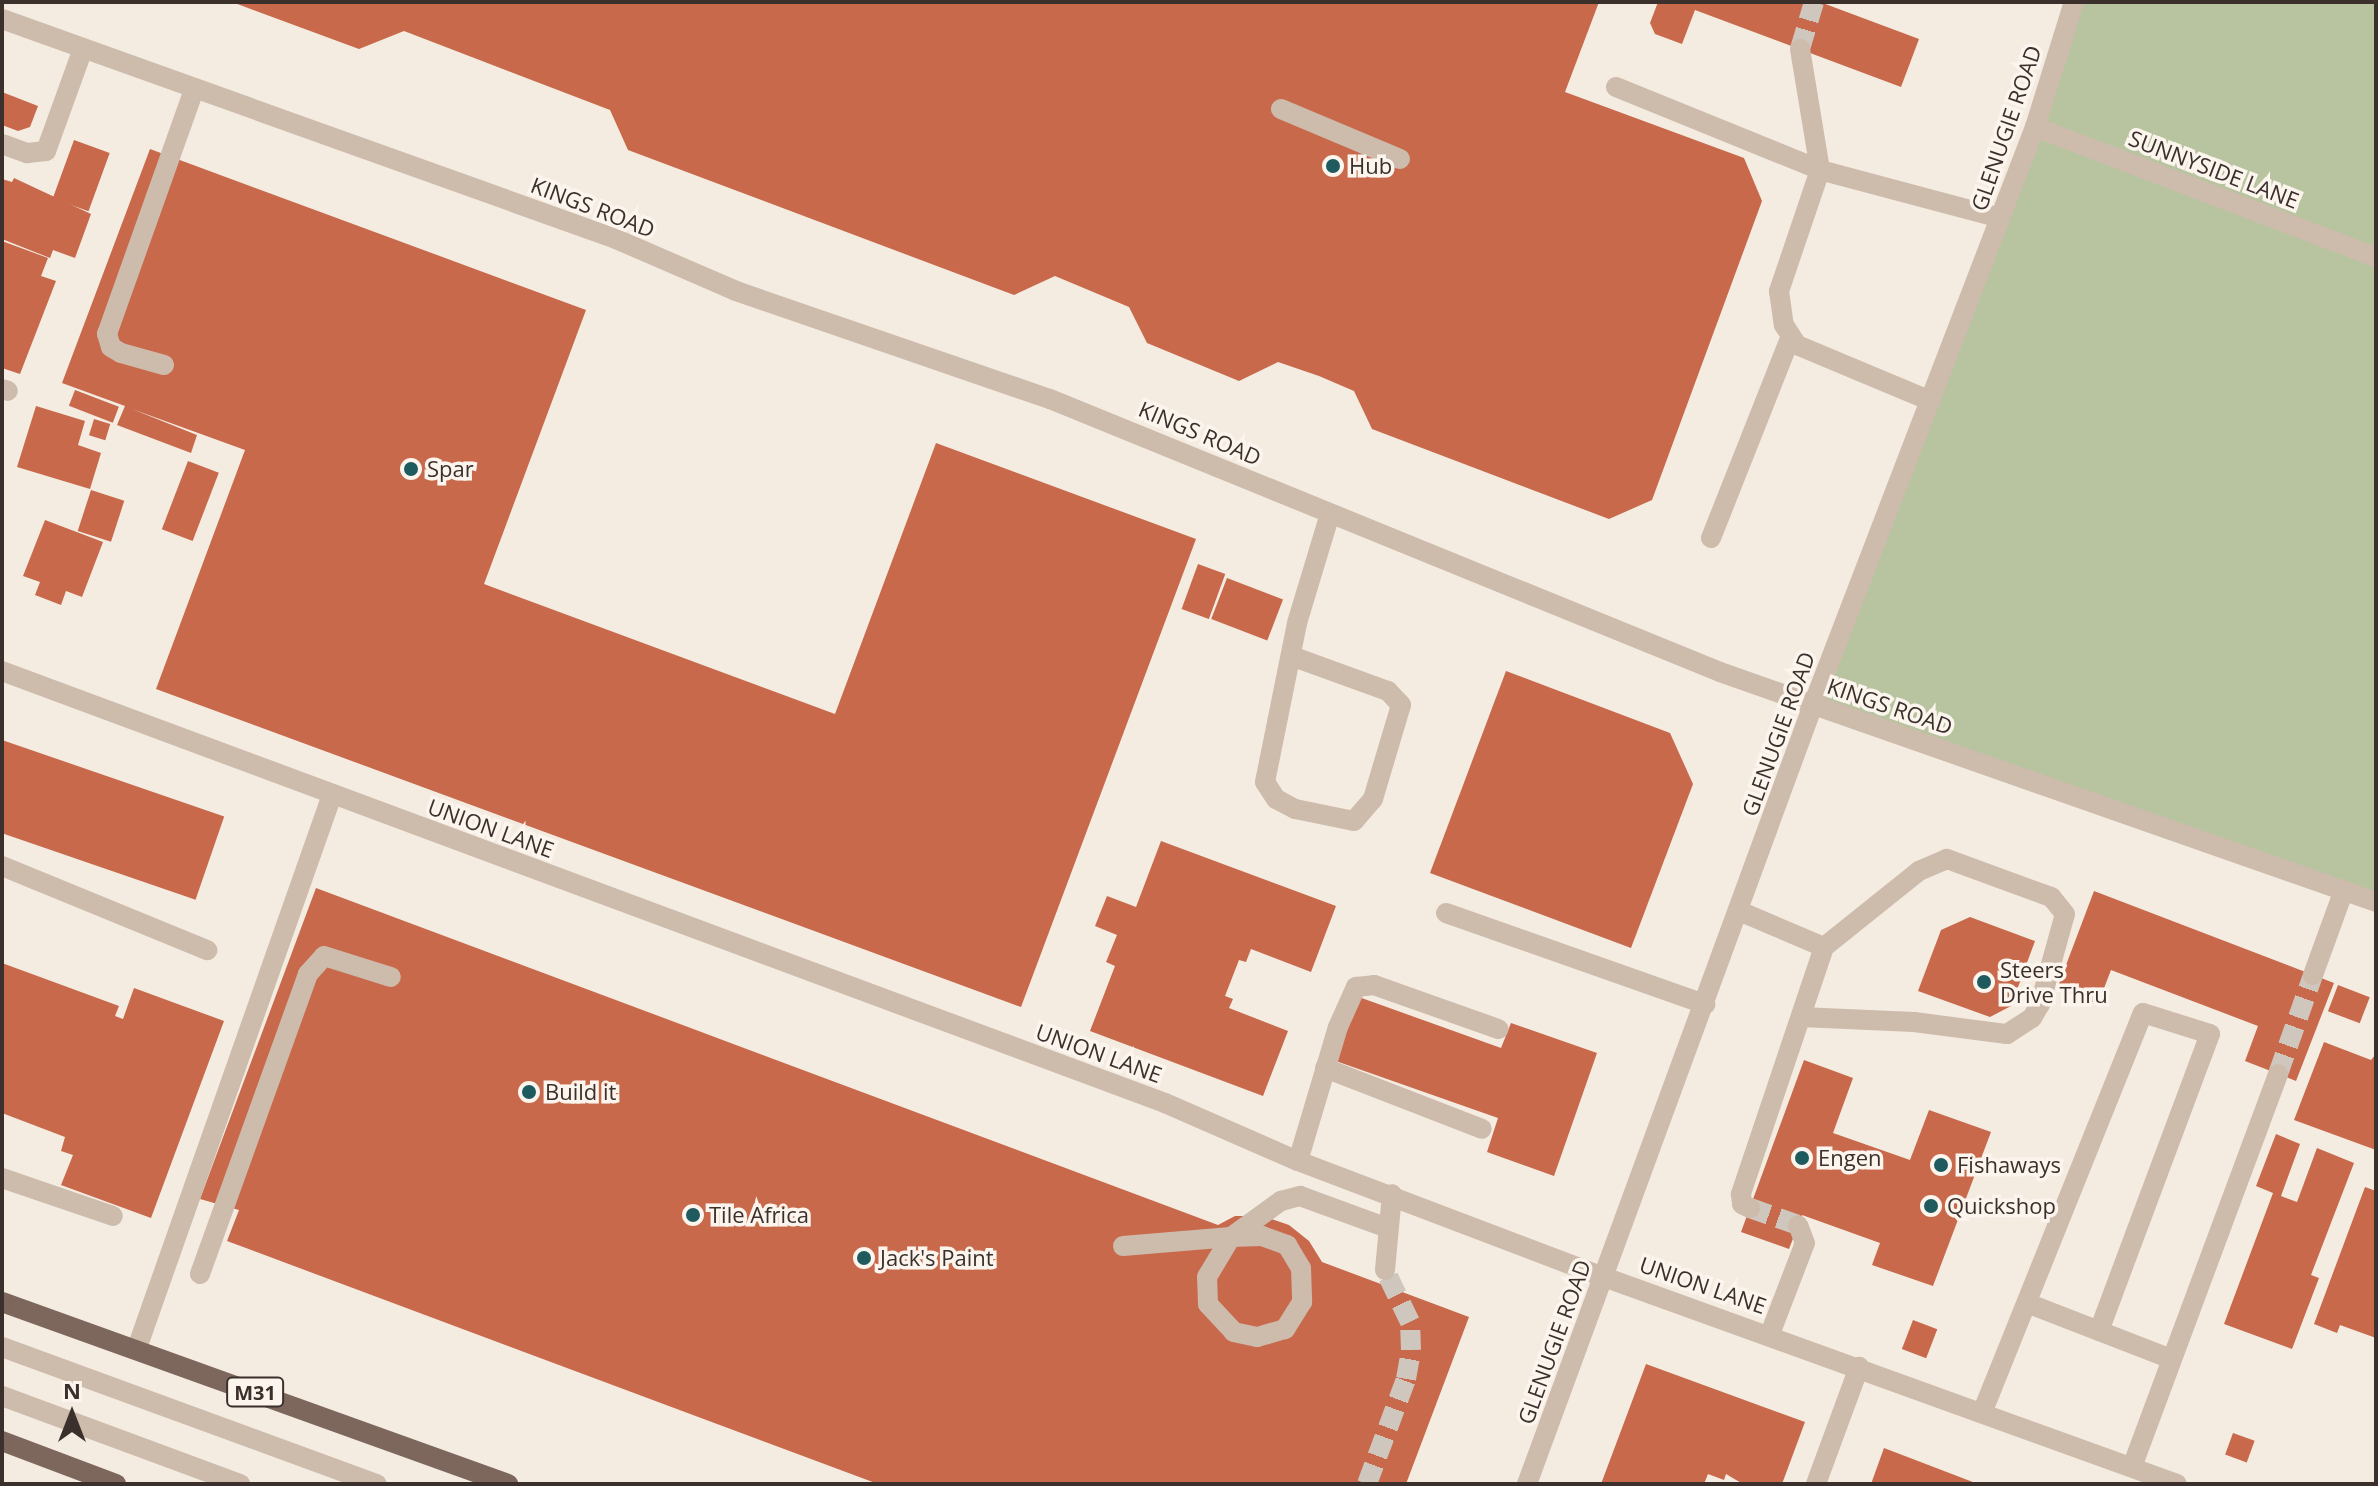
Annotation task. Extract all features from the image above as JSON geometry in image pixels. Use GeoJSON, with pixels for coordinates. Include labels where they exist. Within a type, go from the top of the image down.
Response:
{"type":"FeatureCollection","features":[{"type":"Feature","properties":{"kind":"main road","name":"M31"},"geometry":{"type":"LineString","coordinates":[[2,1302],[137,1348],[508,1484]]}},
{"type":"Feature","properties":{"kind":"main road"},"geometry":{"type":"LineString","coordinates":[[2,1441],[74,1476],[116,1484]]}},
{"type":"Feature","properties":{"kind":"street","name":"GLENUGIE ROAD"},"geometry":{"type":"LineString","coordinates":[[1527,1484],[1813,705],[2035,127],[2074,2]]}},
{"type":"Feature","properties":{"kind":"street","name":"KINGS ROAD"},"geometry":{"type":"LineString","coordinates":[[2,19],[616,239],[736,291],[1050,399],[1330,514],[1813,705],[2376,902]]}},
{"type":"Feature","properties":{"kind":"street"},"geometry":{"type":"LineString","coordinates":[[2,144],[27,153],[46,151],[83,49]]}},
{"type":"Feature","properties":{"kind":"street"},"geometry":{"type":"LineString","coordinates":[[1800,49],[1820,170],[1779,291],[1779,313],[1790,338],[1931,401]]}},
{"type":"Feature","properties":{"kind":"street"},"geometry":{"type":"LineString","coordinates":[[1616,87],[1820,170],[2000,218]]}},
{"type":"Feature","properties":{"kind":"street"},"geometry":{"type":"LineString","coordinates":[[164,365],[121,353],[111,347],[107,334],[194,89]]}},
{"type":"Feature","properties":{"kind":"street"},"geometry":{"type":"LineString","coordinates":[[1281,109],[1400,159]]}},
{"type":"Feature","properties":{"kind":"street","name":"SUNNYSIDE LANE"},"geometry":{"type":"LineString","coordinates":[[2035,127],[2376,257]]}},
{"type":"Feature","properties":{"kind":"street"},"geometry":{"type":"LineString","coordinates":[[1711,538],[1790,338]]}},
{"type":"Feature","properties":{"kind":"street"},"geometry":{"type":"LineString","coordinates":[[1294,657],[1388,691],[1401,705],[1373,799],[1354,821],[1295,809],[1276,799],[1265,782],[1294,657],[1297,623],[1330,514]]}},
{"type":"Feature","properties":{"kind":"street","name":"UNION LANE"},"geometry":{"type":"LineString","coordinates":[[2,671],[1165,1103],[1298,1161],[1392,1194],[1604,1277],[1770,1334],[2177,1484]]}},
{"type":"Feature","properties":{"kind":"street"},"geometry":{"type":"LineString","coordinates":[[137,1348],[332,795]]}},
{"type":"Feature","properties":{"kind":"street"},"geometry":{"type":"LineString","coordinates":[[1750,1208],[1742,1204],[1741,1194],[1824,947],[1919,871],[1947,859],[2051,897],[2065,914],[2040,1004],[2032,1018],[2007,1034],[1914,1022],[1801,1017]]}},
{"type":"Feature","properties":{"kind":"street"},"geometry":{"type":"LineString","coordinates":[[2,866],[207,950]]}},
{"type":"Feature","properties":{"kind":"street"},"geometry":{"type":"LineString","coordinates":[[2313,975],[2344,890]]}},
{"type":"Feature","properties":{"kind":"street"},"geometry":{"type":"LineString","coordinates":[[1739,911],[1824,947]]}},
{"type":"Feature","properties":{"kind":"street"},"geometry":{"type":"LineString","coordinates":[[1446,913],[1705,1004]]}},
{"type":"Feature","properties":{"kind":"street"},"geometry":{"type":"LineString","coordinates":[[200,1274],[308,974],[324,956],[391,977]]}},
{"type":"Feature","properties":{"kind":"street"},"geometry":{"type":"LineString","coordinates":[[1298,1161],[1352,990],[1360,985],[1374,985],[1498,1029]]}},
{"type":"Feature","properties":{"kind":"street"},"geometry":{"type":"LineString","coordinates":[[1982,1413],[2143,1013],[2210,1034],[2099,1331]]}},
{"type":"Feature","properties":{"kind":"street"},"geometry":{"type":"LineString","coordinates":[[1325,1068],[1482,1129]]}},
{"type":"Feature","properties":{"kind":"street"},"geometry":{"type":"LineString","coordinates":[[2132,1467],[2169,1358],[2278,1074]]}},
{"type":"Feature","properties":{"kind":"street"},"geometry":{"type":"LineString","coordinates":[[2,1178],[113,1216]]}},
{"type":"Feature","properties":{"kind":"street"},"geometry":{"type":"LineString","coordinates":[[1385,1270],[1385,1227],[1392,1194]]}},
{"type":"Feature","properties":{"kind":"street"},"geometry":{"type":"LineString","coordinates":[[1123,1246],[1231,1237],[1262,1236],[1295,1253],[1304,1294],[1293,1322],[1285,1329],[1246,1336],[1215,1317],[1208,1304],[1207,1277],[1231,1237],[1281,1201],[1300,1196],[1385,1227]]}},
{"type":"Feature","properties":{"kind":"street"},"geometry":{"type":"LineString","coordinates":[[1770,1334],[1805,1243],[1798,1225]]}},
{"type":"Feature","properties":{"kind":"street"},"geometry":{"type":"LineString","coordinates":[[2027,1303],[2169,1358]]}},
{"type":"Feature","properties":{"kind":"street"},"geometry":{"type":"LineString","coordinates":[[2,1347],[377,1484]]}},
{"type":"Feature","properties":{"kind":"street"},"geometry":{"type":"LineString","coordinates":[[1816,1484],[1859,1367]]}},
{"type":"Feature","properties":{"kind":"street"},"geometry":{"type":"LineString","coordinates":[[2,1396],[240,1484]]}},
{"type":"Feature","properties":{"kind":"green space"},"geometry":{"type":"Polygon","coordinates":[[[2075,2],[2376,2],[2376,899],[1813,704],[2075,2]]]}},
{"type":"Feature","properties":{"kind":"building"},"geometry":{"type":"Polygon","coordinates":[[[232,2],[1599,2],[1565,92],[1744,158],[1762,201],[1652,500],[1609,519],[1372,429],[1354,391],[1319,376],[1278,362],[1239,381],[1147,343],[1129,307],[1055,276],[1014,295],[628,150],[610,110],[404,31],[359,49],[232,2]]]}},
{"type":"Feature","properties":{"kind":"building"},"geometry":{"type":"Polygon","coordinates":[[[1658,2],[1820,2],[1919,39],[1901,87],[1695,10],[1682,44],[1655,34],[1650,23],[1658,2]]]}},
{"type":"Feature","properties":{"kind":"building"},"geometry":{"type":"Polygon","coordinates":[[[2,92],[38,106],[30,127],[18,131],[2,125],[2,92]]]}},
{"type":"Feature","properties":{"kind":"building"},"geometry":{"type":"Polygon","coordinates":[[[74,140],[110,153],[89,211],[53,198],[74,140]]]}},
{"type":"Feature","properties":{"kind":"building"},"geometry":{"type":"Polygon","coordinates":[[[150,149],[586,310],[484,584],[835,714],[936,443],[1196,539],[1021,1007],[156,689],[245,450],[132,409],[197,435],[191,453],[117,425],[125,406],[62,383],[150,149]]]}},
{"type":"Feature","properties":{"kind":"building"},"geometry":{"type":"Polygon","coordinates":[[[14,178],[91,214],[75,258],[53,250],[50,258],[2,239],[2,179],[12,182],[14,178]]]}},
{"type":"Feature","properties":{"kind":"building"},"geometry":{"type":"Polygon","coordinates":[[[2,241],[48,258],[41,276],[56,281],[20,374],[2,368],[2,241]]]}},
{"type":"Feature","properties":{"kind":"building"},"geometry":{"type":"Polygon","coordinates":[[[75,390],[119,407],[113,423],[69,406],[75,390]]]}},
{"type":"Feature","properties":{"kind":"building"},"geometry":{"type":"Polygon","coordinates":[[[36,406],[85,421],[78,445],[101,453],[90,489],[17,467],[36,406]]]}},
{"type":"Feature","properties":{"kind":"building"},"geometry":{"type":"Polygon","coordinates":[[[94,419],[110,424],[105,440],[89,435],[94,419]]]}},
{"type":"Feature","properties":{"kind":"building"},"geometry":{"type":"Polygon","coordinates":[[[188,461],[219,473],[193,541],[162,529],[188,461]]]}},
{"type":"Feature","properties":{"kind":"building"},"geometry":{"type":"Polygon","coordinates":[[[91,490],[124,501],[111,542],[78,531],[91,490]]]}},
{"type":"Feature","properties":{"kind":"building"},"geometry":{"type":"Polygon","coordinates":[[[45,520],[103,542],[82,597],[66,591],[61,605],[35,595],[40,582],[23,576],[45,520]]]}},
{"type":"Feature","properties":{"kind":"building"},"geometry":{"type":"Polygon","coordinates":[[[1198,564],[1225,574],[1209,619],[1182,609],[1198,564]]]}},
{"type":"Feature","properties":{"kind":"building"},"geometry":{"type":"Polygon","coordinates":[[[1227,578],[1283,600],[1267,641],[1211,619],[1227,578]]]}},
{"type":"Feature","properties":{"kind":"building"},"geometry":{"type":"Polygon","coordinates":[[[1506,671],[1670,733],[1693,784],[1631,948],[1430,873],[1506,671]]]}},
{"type":"Feature","properties":{"kind":"building"},"geometry":{"type":"Polygon","coordinates":[[[2,740],[224,817],[196,900],[2,833],[2,740]]]}},
{"type":"Feature","properties":{"kind":"building"},"geometry":{"type":"Polygon","coordinates":[[[1161,841],[1336,906],[1311,972],[1251,949],[1246,962],[1239,960],[1225,996],[1233,999],[1229,1008],[1288,1031],[1263,1096],[1090,1031],[1115,966],[1106,962],[1117,935],[1095,926],[1107,896],[1136,907],[1161,841]]]}},
{"type":"Feature","properties":{"kind":"building"},"geometry":{"type":"Polygon","coordinates":[[[316,888],[1218,1225],[1235,1216],[1263,1216],[1289,1225],[1309,1241],[1322,1262],[1469,1317],[1406,1484],[878,1484],[227,1241],[239,1210],[200,1199],[316,888]]]}},
{"type":"Feature","properties":{"kind":"building"},"geometry":{"type":"Polygon","coordinates":[[[2094,891],[2334,983],[2296,1081],[2245,1061],[2258,1026],[2111,970],[2098,1004],[2057,989],[2094,891]]]}},
{"type":"Feature","properties":{"kind":"building"},"geometry":{"type":"Polygon","coordinates":[[[1970,917],[2035,941],[2011,1006],[1990,1017],[1918,991],[1941,930],[1970,917]]]}},
{"type":"Feature","properties":{"kind":"building"},"geometry":{"type":"Polygon","coordinates":[[[2,963],[119,1006],[115,1016],[123,1019],[134,988],[224,1021],[151,1218],[61,1185],[73,1155],[61,1151],[65,1137],[2,1113],[2,963]]]}},
{"type":"Feature","properties":{"kind":"building"},"geometry":{"type":"Polygon","coordinates":[[[2338,985],[2370,997],[2360,1023],[2328,1011],[2338,985]]]}},
{"type":"Feature","properties":{"kind":"building"},"geometry":{"type":"Polygon","coordinates":[[[1356,996],[1501,1048],[1511,1023],[1597,1053],[1554,1176],[1487,1152],[1498,1118],[1333,1060],[1356,996]]]}},
{"type":"Feature","properties":{"kind":"building"},"geometry":{"type":"Polygon","coordinates":[[[2324,1042],[2371,1060],[2376,1054],[2376,1150],[2294,1120],[2324,1042]]]}},
{"type":"Feature","properties":{"kind":"building"},"geometry":{"type":"Polygon","coordinates":[[[1804,1060],[1853,1078],[1833,1133],[1910,1160],[1929,1110],[1991,1132],[1933,1286],[1872,1265],[1880,1243],[1802,1215],[1789,1249],[1741,1232],[1804,1060]]]}},
{"type":"Feature","properties":{"kind":"building"},"geometry":{"type":"Polygon","coordinates":[[[2276,1134],[2300,1144],[2281,1196],[2297,1202],[2317,1148],[2354,1163],[2311,1275],[2319,1278],[2292,1349],[2224,1324],[2273,1193],[2256,1186],[2276,1134]]]}},
{"type":"Feature","properties":{"kind":"building"},"geometry":{"type":"Polygon","coordinates":[[[2365,1187],[2376,1191],[2376,1338],[2340,1325],[2337,1333],[2314,1324],[2365,1187]]]}},
{"type":"Feature","properties":{"kind":"building"},"geometry":{"type":"Polygon","coordinates":[[[1913,1320],[1937,1329],[1926,1358],[1902,1349],[1913,1320]]]}},
{"type":"Feature","properties":{"kind":"building"},"geometry":{"type":"Polygon","coordinates":[[[1646,1364],[1805,1422],[1782,1484],[1743,1484],[1726,1474],[1724,1480],[1708,1474],[1704,1484],[1601,1484],[1646,1364]]]}},
{"type":"Feature","properties":{"kind":"building"},"geometry":{"type":"Polygon","coordinates":[[[2233,1433],[2255,1441],[2247,1462],[2225,1455],[2233,1433]]]}},
{"type":"Feature","properties":{"kind":"building"},"geometry":{"type":"Polygon","coordinates":[[[1884,1448],[1978,1484],[1871,1484],[1884,1448]]]}},
{"type":"Feature","properties":{"kind":"tunnel"},"geometry":{"type":"LineString","coordinates":[[1800,49],[1814,2]]}},
{"type":"Feature","properties":{"kind":"tunnel"},"geometry":{"type":"LineString","coordinates":[[2278,1074],[2313,975]]}},
{"type":"Feature","properties":{"kind":"tunnel"},"geometry":{"type":"LineString","coordinates":[[1750,1208],[1798,1225]]}},
{"type":"Feature","properties":{"kind":"tunnel"},"geometry":{"type":"LineString","coordinates":[[1367,1484],[1406,1379],[1411,1350],[1410,1322],[1385,1270]]}},
{"type":"Feature","properties":{"kind":"place","name":"Hub"},"geometry":{"type":"Point","coordinates":[1333,166]}},
{"type":"Feature","properties":{"kind":"place","name":"Spar"},"geometry":{"type":"Point","coordinates":[411,469]}},
{"type":"Feature","properties":{"kind":"place","name":"Steers Drive Thru"},"geometry":{"type":"Point","coordinates":[1984,982]}},
{"type":"Feature","properties":{"kind":"place","name":"Build it"},"geometry":{"type":"Point","coordinates":[529,1092]}},
{"type":"Feature","properties":{"kind":"place","name":"Engen"},"geometry":{"type":"Point","coordinates":[1802,1158]}},
{"type":"Feature","properties":{"kind":"place","name":"Fishaways"},"geometry":{"type":"Point","coordinates":[1941,1165]}},
{"type":"Feature","properties":{"kind":"place","name":"Quickshop"},"geometry":{"type":"Point","coordinates":[1931,1206]}},
{"type":"Feature","properties":{"kind":"place","name":"Tile Africa"},"geometry":{"type":"Point","coordinates":[693,1215]}},
{"type":"Feature","properties":{"kind":"place","name":"Jack's Paint"},"geometry":{"type":"Point","coordinates":[864,1258]}}]}
